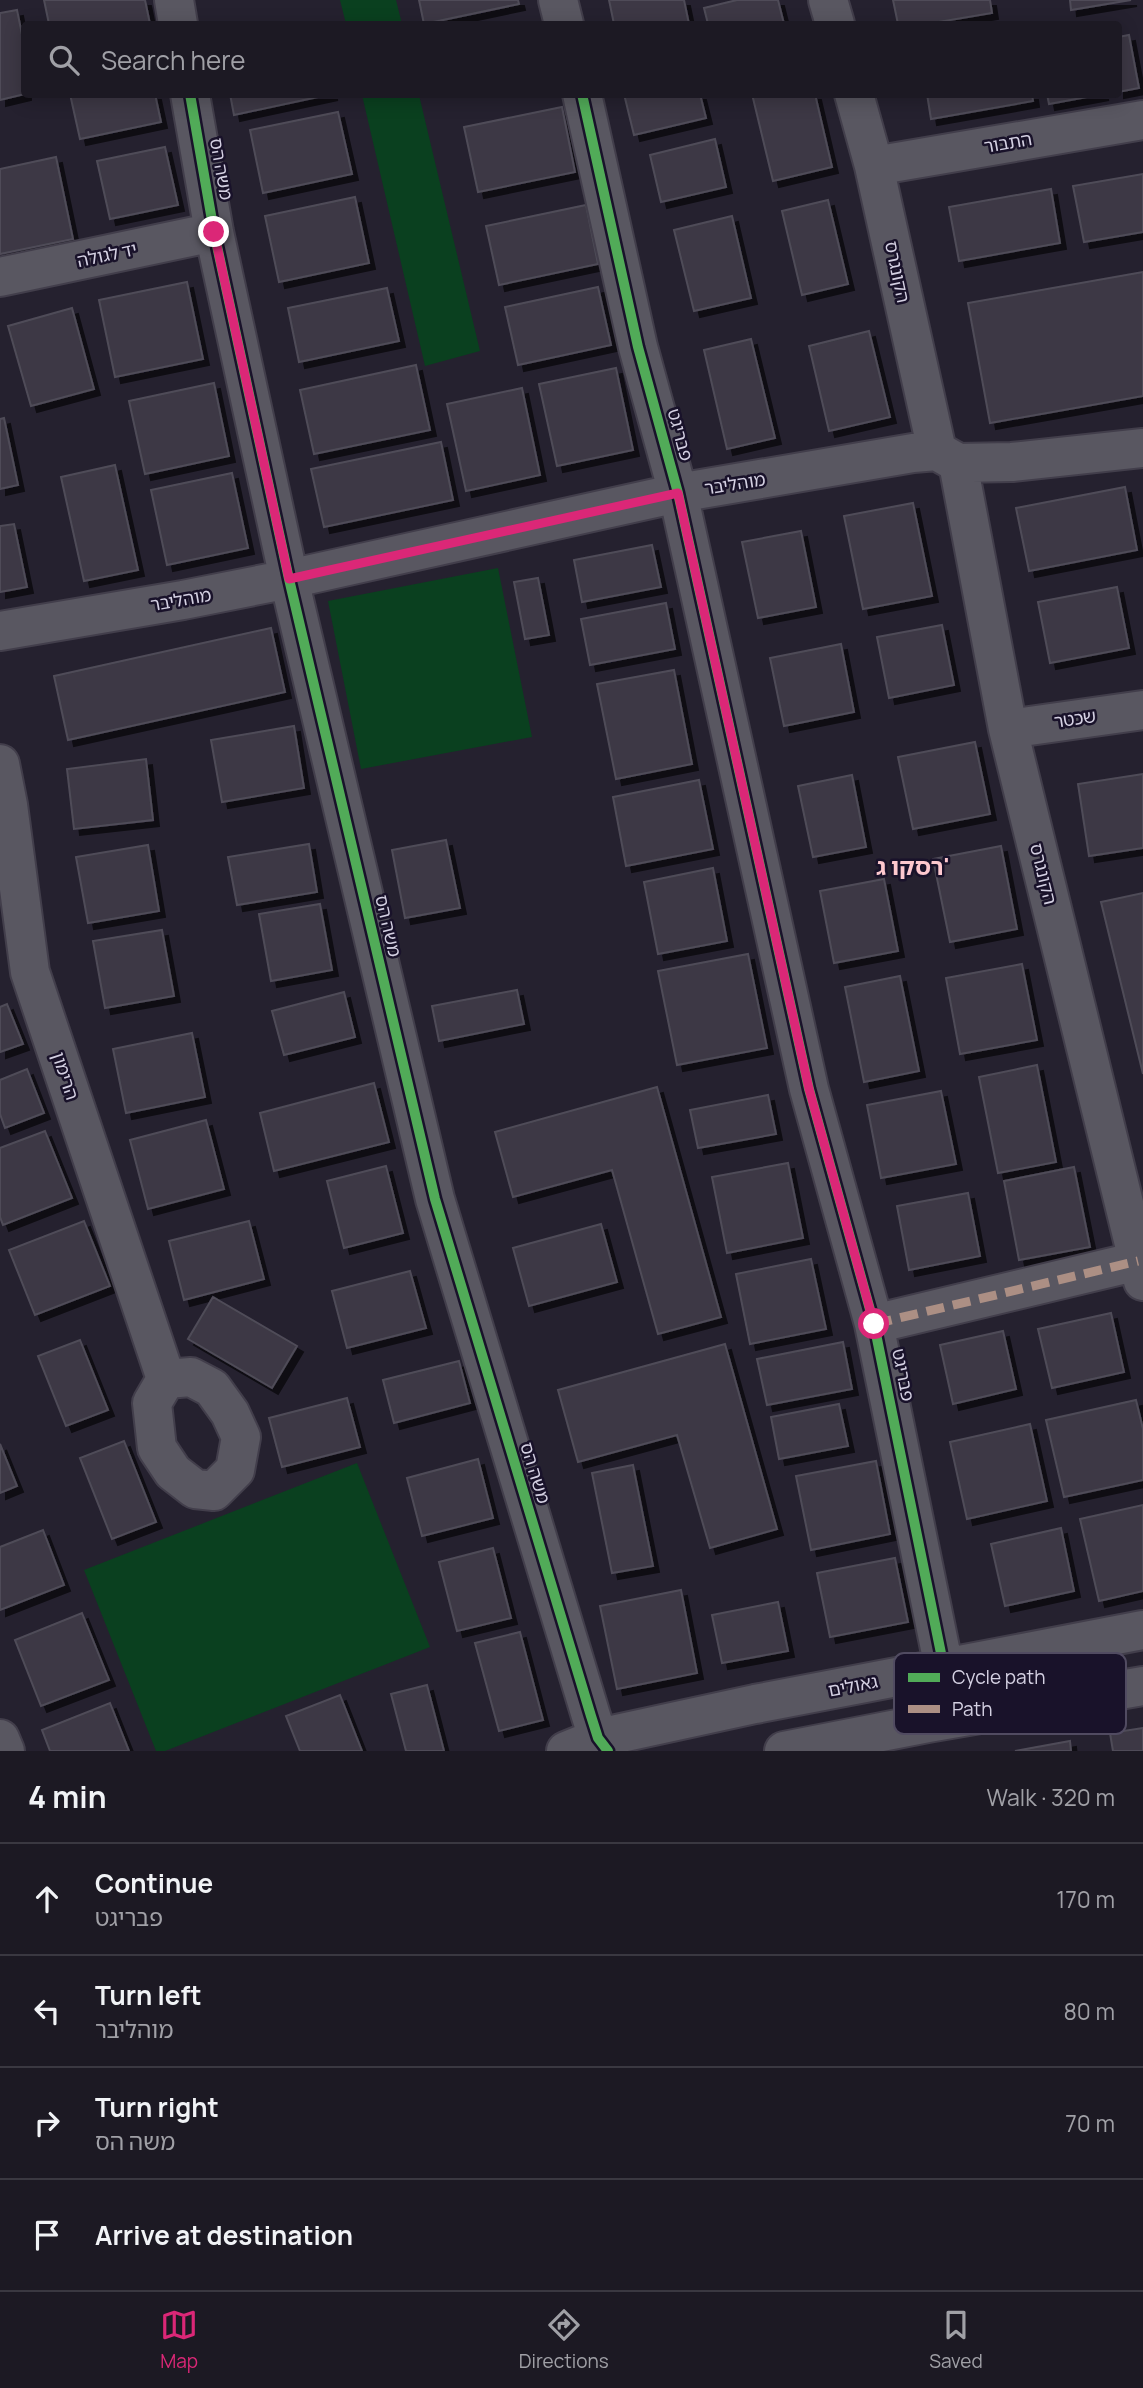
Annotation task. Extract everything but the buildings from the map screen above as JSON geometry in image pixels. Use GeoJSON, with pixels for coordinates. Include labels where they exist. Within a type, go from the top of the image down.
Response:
{"type":"FeatureCollection","features":[{"type":"Feature","properties":{"kind":"street"},"geometry":{"type":"LineString","coordinates":[[174,0],[178,21]]}},
{"type":"Feature","properties":{"kind":"street"},"geometry":{"type":"LineString","coordinates":[[558,0],[563,21]]}},
{"type":"Feature","properties":{"kind":"street"},"geometry":{"type":"LineString","coordinates":[[828,0],[834,21]]}},
{"type":"Feature","properties":{"kind":"street","name":"משה הס"},"geometry":{"type":"LineString","coordinates":[[191,98],[214,232],[289,579],[435,1199],[590,1747]]}},
{"type":"Feature","properties":{"kind":"street","name":"פבריגט"},"geometry":{"type":"LineString","coordinates":[[583,98],[638,347],[678,493],[809,1089],[874,1324],[941,1653]]}},
{"type":"Feature","properties":{"kind":"street","name":"הקונגרס"},"geometry":{"type":"LineString","coordinates":[[855,98],[947,457],[1008,729],[1139,1256]]}},
{"type":"Feature","properties":{"kind":"street","name":"התבור"},"geometry":{"type":"LineString","coordinates":[[874,166],[1143,120]]}},
{"type":"Feature","properties":{"kind":"street","name":"יד לגולה"},"geometry":{"type":"LineString","coordinates":[[0,277],[214,232]]}},
{"type":"Feature","properties":{"kind":"street","name":"מוהליבר"},"geometry":{"type":"LineString","coordinates":[[0,631],[289,579],[678,493],[947,457],[1012,462],[1143,448]]}},
{"type":"Feature","properties":{"kind":"street","name":"שכטר"},"geometry":{"type":"LineString","coordinates":[[1008,729],[1143,709]]}},
{"type":"Feature","properties":{"kind":"street","name":"הרימון"},"geometry":{"type":"LineString","coordinates":[[0,764],[8,805],[15,975],[166,1379]]}},
{"type":"Feature","properties":{"kind":"street"},"geometry":{"type":"LineString","coordinates":[[874,1324],[1139,1256]]}},
{"type":"Feature","properties":{"kind":"street","name":"גאולים"},"geometry":{"type":"LineString","coordinates":[[1021,1653],[1143,1629]]}},
{"type":"Feature","properties":{"kind":"street","name":"גאולים"},"geometry":{"type":"LineString","coordinates":[[590,1747],[755,1704],[894,1678]]}},
{"type":"Feature","properties":{"kind":"street"},"geometry":{"type":"LineString","coordinates":[[784,1751],[894,1730]]}},
{"type":"Feature","properties":{"kind":"street"},"geometry":{"type":"LineString","coordinates":[[0,1739],[5,1751]]}},
{"type":"Feature","properties":{"kind":"green space"},"geometry":{"type":"Polygon","coordinates":[[[340,0],[396,0],[401,21],[345,21],[340,0]]]}},
{"type":"Feature","properties":{"kind":"green space"},"geometry":{"type":"Polygon","coordinates":[[[363,98],[420,98],[480,351],[425,366],[363,98]]]}},
{"type":"Feature","properties":{"kind":"green space"},"geometry":{"type":"Polygon","coordinates":[[[498,568],[532,737],[361,769],[328,601],[498,568]]]}},
{"type":"Feature","properties":{"kind":"green space"},"geometry":{"type":"Polygon","coordinates":[[[357,1463],[430,1647],[165,1751],[156,1751],[84,1570],[357,1463]]]}},
{"type":"Feature","properties":{"kind":"marked path"},"geometry":{"type":"LineString","coordinates":[[874,1324],[1138,1261]]}},
{"type":"Feature","properties":{"kind":"cycle path"},"geometry":{"type":"LineString","coordinates":[[191,98],[214,232],[289,579],[435,1199],[591,1716],[598,1738],[608,1751]]}},
{"type":"Feature","properties":{"kind":"cycle path"},"geometry":{"type":"LineString","coordinates":[[583,98],[638,347],[678,493],[809,1089],[874,1324],[941,1653]]}},
{"type":"Feature","properties":{"kind":"district","name":"רסקו ג'"},"geometry":{"type":"Point","coordinates":[913,867]}},
{"type":"Feature","properties":{"kind":"route"},"geometry":{"type":"LineString","coordinates":[[214,232],[289,579],[678,493],[809,1089],[874,1324]]}}]}
